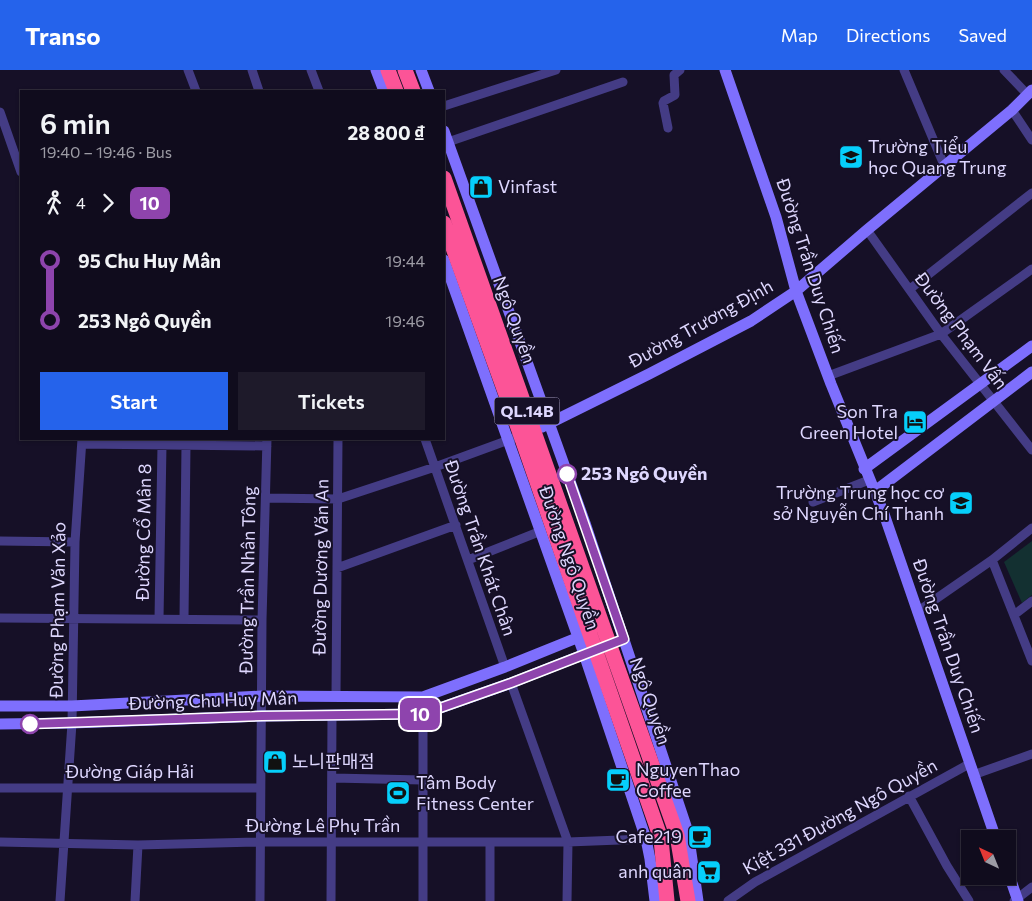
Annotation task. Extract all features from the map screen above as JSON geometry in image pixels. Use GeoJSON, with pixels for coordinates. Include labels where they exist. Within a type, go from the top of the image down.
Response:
{"type":"FeatureCollection","features":[{"type":"Feature","properties":{"kind":"highway"},"geometry":{"type":"LineString","coordinates":[[388,70],[396,90]]}},
{"type":"Feature","properties":{"kind":"highway"},"geometry":{"type":"LineString","coordinates":[[413,90],[414,71]]}},
{"type":"Feature","properties":{"kind":"highway","name":"Ngô Quyền"},"geometry":{"type":"LineString","coordinates":[[445,181],[583,635],[661,839],[667,901]]}},
{"type":"Feature","properties":{"kind":"highway","name":"Ngô Quyền"},"geometry":{"type":"LineString","coordinates":[[445,226],[521,436],[611,624],[677,835],[688,901]]}},
{"type":"Feature","properties":{"kind":"street"},"geometry":{"type":"LineString","coordinates":[[188,70],[196,90]]}},
{"type":"Feature","properties":{"kind":"street"},"geometry":{"type":"LineString","coordinates":[[252,70],[259,90]]}},
{"type":"Feature","properties":{"kind":"street"},"geometry":{"type":"LineString","coordinates":[[311,70],[319,90]]}},
{"type":"Feature","properties":{"kind":"street"},"geometry":{"type":"LineString","coordinates":[[376,70],[384,90]]}},
{"type":"Feature","properties":{"kind":"street"},"geometry":{"type":"LineString","coordinates":[[445,106],[556,70]]}},
{"type":"Feature","properties":{"kind":"street"},"geometry":{"type":"LineString","coordinates":[[668,128],[663,103],[664,100],[675,95],[674,75],[680,70]]}},
{"type":"Feature","properties":{"kind":"street","name":"Đường Trần Duy Chiến"},"geometry":{"type":"LineString","coordinates":[[725,70],[776,217],[796,291],[884,514],[993,830]]}},
{"type":"Feature","properties":{"kind":"street"},"geometry":{"type":"LineString","coordinates":[[904,70],[944,166]]}},
{"type":"Feature","properties":{"kind":"street"},"geometry":{"type":"LineString","coordinates":[[1004,70],[1030,92]]}},
{"type":"Feature","properties":{"kind":"street"},"geometry":{"type":"LineString","coordinates":[[414,71],[428,90]]}},
{"type":"Feature","properties":{"kind":"street","name":"Đường Ngô Quyền"},"geometry":{"type":"LineString","coordinates":[[611,624],[549,424],[446,137],[623,82]]}},
{"type":"Feature","properties":{"kind":"street","name":"Đường Trương Định"},"geometry":{"type":"LineString","coordinates":[[521,436],[650,374],[750,321],[796,291],[1012,110],[1030,92]]}},
{"type":"Feature","properties":{"kind":"street"},"geometry":{"type":"LineString","coordinates":[[1012,110],[1032,140]]}},
{"type":"Feature","properties":{"kind":"street"},"geometry":{"type":"LineString","coordinates":[[0,112],[20,169]]}},
{"type":"Feature","properties":{"kind":"street"},"geometry":{"type":"LineString","coordinates":[[910,290],[1032,193]]}},
{"type":"Feature","properties":{"kind":"street","name":"Đường Phạm Vấn"},"geometry":{"type":"LineString","coordinates":[[867,230],[941,334],[1032,450]]}},
{"type":"Feature","properties":{"kind":"street","name":"Đường Ngô Quyền"},"geometry":{"type":"LineString","coordinates":[[445,266],[448,285],[521,436],[541,531],[583,635]]}},
{"type":"Feature","properties":{"kind":"street"},"geometry":{"type":"LineString","coordinates":[[828,376],[941,334],[1032,269]]}},
{"type":"Feature","properties":{"kind":"street"},"geometry":{"type":"LineString","coordinates":[[813,502],[867,474],[979,384],[1032,346]]}},
{"type":"Feature","properties":{"kind":"street"},"geometry":{"type":"LineString","coordinates":[[874,492],[1032,372]]}},
{"type":"Feature","properties":{"kind":"street"},"geometry":{"type":"LineString","coordinates":[[266,498],[338,499],[521,436]]}},
{"type":"Feature","properties":{"kind":"street","name":"Đường Dương Văn An"},"geometry":{"type":"LineString","coordinates":[[336,696],[338,440]]}},
{"type":"Feature","properties":{"kind":"street","name":"Đường Trần Khát Chân"},"geometry":{"type":"LineString","coordinates":[[425,440],[505,667]]}},
{"type":"Feature","properties":{"kind":"street"},"geometry":{"type":"LineString","coordinates":[[82,441],[162,445],[267,442]]}},
{"type":"Feature","properties":{"kind":"street","name":"Đường Phạm Văn Xảo"},"geometry":{"type":"LineString","coordinates":[[60,901],[72,723],[75,542],[82,441]]}},
{"type":"Feature","properties":{"kind":"street","name":"Đường Trần Nhân Tông"},"geometry":{"type":"LineString","coordinates":[[260,901],[262,620],[267,442]]}},
{"type":"Feature","properties":{"kind":"street","name":"Đường Cổ Mân 8"},"geometry":{"type":"LineString","coordinates":[[158,619],[162,445]]}},
{"type":"Feature","properties":{"kind":"street"},"geometry":{"type":"LineString","coordinates":[[184,619],[186,445]]}},
{"type":"Feature","properties":{"kind":"street"},"geometry":{"type":"LineString","coordinates":[[337,568],[456,525]]}},
{"type":"Feature","properties":{"kind":"street"},"geometry":{"type":"LineString","coordinates":[[917,612],[992,560],[1032,528]]}},
{"type":"Feature","properties":{"kind":"street"},"geometry":{"type":"LineString","coordinates":[[468,560],[541,531]]}},
{"type":"Feature","properties":{"kind":"street"},"geometry":{"type":"LineString","coordinates":[[0,541],[75,542]]}},
{"type":"Feature","properties":{"kind":"street"},"geometry":{"type":"LineString","coordinates":[[992,560],[1032,662]]}},
{"type":"Feature","properties":{"kind":"street"},"geometry":{"type":"LineString","coordinates":[[1014,615],[1032,601]]}},
{"type":"Feature","properties":{"kind":"street"},"geometry":{"type":"LineString","coordinates":[[0,618],[262,620]]}},
{"type":"Feature","properties":{"kind":"street","name":"Đường Chu Huy Mân"},"geometry":{"type":"LineString","coordinates":[[0,706],[72,706],[262,696],[423,697],[505,667],[611,624]]}},
{"type":"Feature","properties":{"kind":"street","name":"Đường Ngô Quyền"},"geometry":{"type":"LineString","coordinates":[[617,641],[688,832],[698,901]]}},
{"type":"Feature","properties":{"kind":"street","name":"Đường Chu Huy Mân"},"geometry":{"type":"LineString","coordinates":[[0,724],[262,716],[423,714],[511,683],[617,641]]}},
{"type":"Feature","properties":{"kind":"street","name":"Đường Ngô Quyền"},"geometry":{"type":"LineString","coordinates":[[589,652],[646,839],[655,901]]}},
{"type":"Feature","properties":{"kind":"street"},"geometry":{"type":"LineString","coordinates":[[511,683],[568,842],[566,901]]}},
{"type":"Feature","properties":{"kind":"street"},"geometry":{"type":"LineString","coordinates":[[423,697],[423,901]]}},
{"type":"Feature","properties":{"kind":"street"},"geometry":{"type":"LineString","coordinates":[[331,901],[332,715]]}},
{"type":"Feature","properties":{"kind":"street"},"geometry":{"type":"LineString","coordinates":[[973,775],[1032,754]]}},
{"type":"Feature","properties":{"kind":"street","name":"Kiệt 331 Đường Ngô Quyền"},"geometry":{"type":"LineString","coordinates":[[728,901],[755,882],[969,764]]}},
{"type":"Feature","properties":{"kind":"street"},"geometry":{"type":"LineString","coordinates":[[332,778],[422,780]]}},
{"type":"Feature","properties":{"kind":"street","name":"Đường Giáp Hải"},"geometry":{"type":"LineString","coordinates":[[0,788],[260,788]]}},
{"type":"Feature","properties":{"kind":"street"},"geometry":{"type":"LineString","coordinates":[[909,796],[947,866],[969,901]]}},
{"type":"Feature","properties":{"kind":"street","name":"Đường Lê Phụ Trần"},"geometry":{"type":"LineString","coordinates":[[0,842],[138,845],[260,842],[490,843],[646,839]]}},
{"type":"Feature","properties":{"kind":"street"},"geometry":{"type":"LineString","coordinates":[[490,843],[490,901]]}},
{"type":"Feature","properties":{"kind":"street"},"geometry":{"type":"LineString","coordinates":[[135,901],[138,845]]}},
{"type":"Feature","properties":{"kind":"street"},"geometry":{"type":"LineString","coordinates":[[1012,885],[1016,900],[1032,887]]}},
{"type":"Feature","properties":{"kind":"green space"},"geometry":{"type":"Polygon","coordinates":[[[1032,541],[1032,595],[1022,603],[1004,562],[1032,541]]]}},
{"type":"Feature","properties":{"kind":"bus line","name":"10"},"geometry":{"type":"LineString","coordinates":[[30,724],[262,716],[423,714],[511,683],[624,639],[567,474]]}},
{"type":"Feature","properties":{"kind":"place","name":"Trường Tiểu học Quang Trung"},"geometry":{"type":"Point","coordinates":[851,157]}},
{"type":"Feature","properties":{"kind":"place","name":"Vinfast"},"geometry":{"type":"Point","coordinates":[481,187]}},
{"type":"Feature","properties":{"kind":"place","name":"Son Tra Green Hotel"},"geometry":{"type":"Point","coordinates":[915,422]}},
{"type":"Feature","properties":{"kind":"place","name":"253 Ngô Quyền"},"geometry":{"type":"Point","coordinates":[567,474]}},
{"type":"Feature","properties":{"kind":"place","name":"Trường Trung học cơ sở Nguyễn Chí Thanh"},"geometry":{"type":"Point","coordinates":[961,503]}},
{"type":"Feature","properties":{"kind":"place","name":"노니판매점"},"geometry":{"type":"Point","coordinates":[275,762]}},
{"type":"Feature","properties":{"kind":"place","name":"NguyenThao Coffee"},"geometry":{"type":"Point","coordinates":[618,780]}},
{"type":"Feature","properties":{"kind":"place","name":"Tâm Body Fitness Center"},"geometry":{"type":"Point","coordinates":[398,793]}},
{"type":"Feature","properties":{"kind":"place","name":"Cafe219"},"geometry":{"type":"Point","coordinates":[700,837]}},
{"type":"Feature","properties":{"kind":"place","name":"anh quân"},"geometry":{"type":"Point","coordinates":[709,872]}}]}
